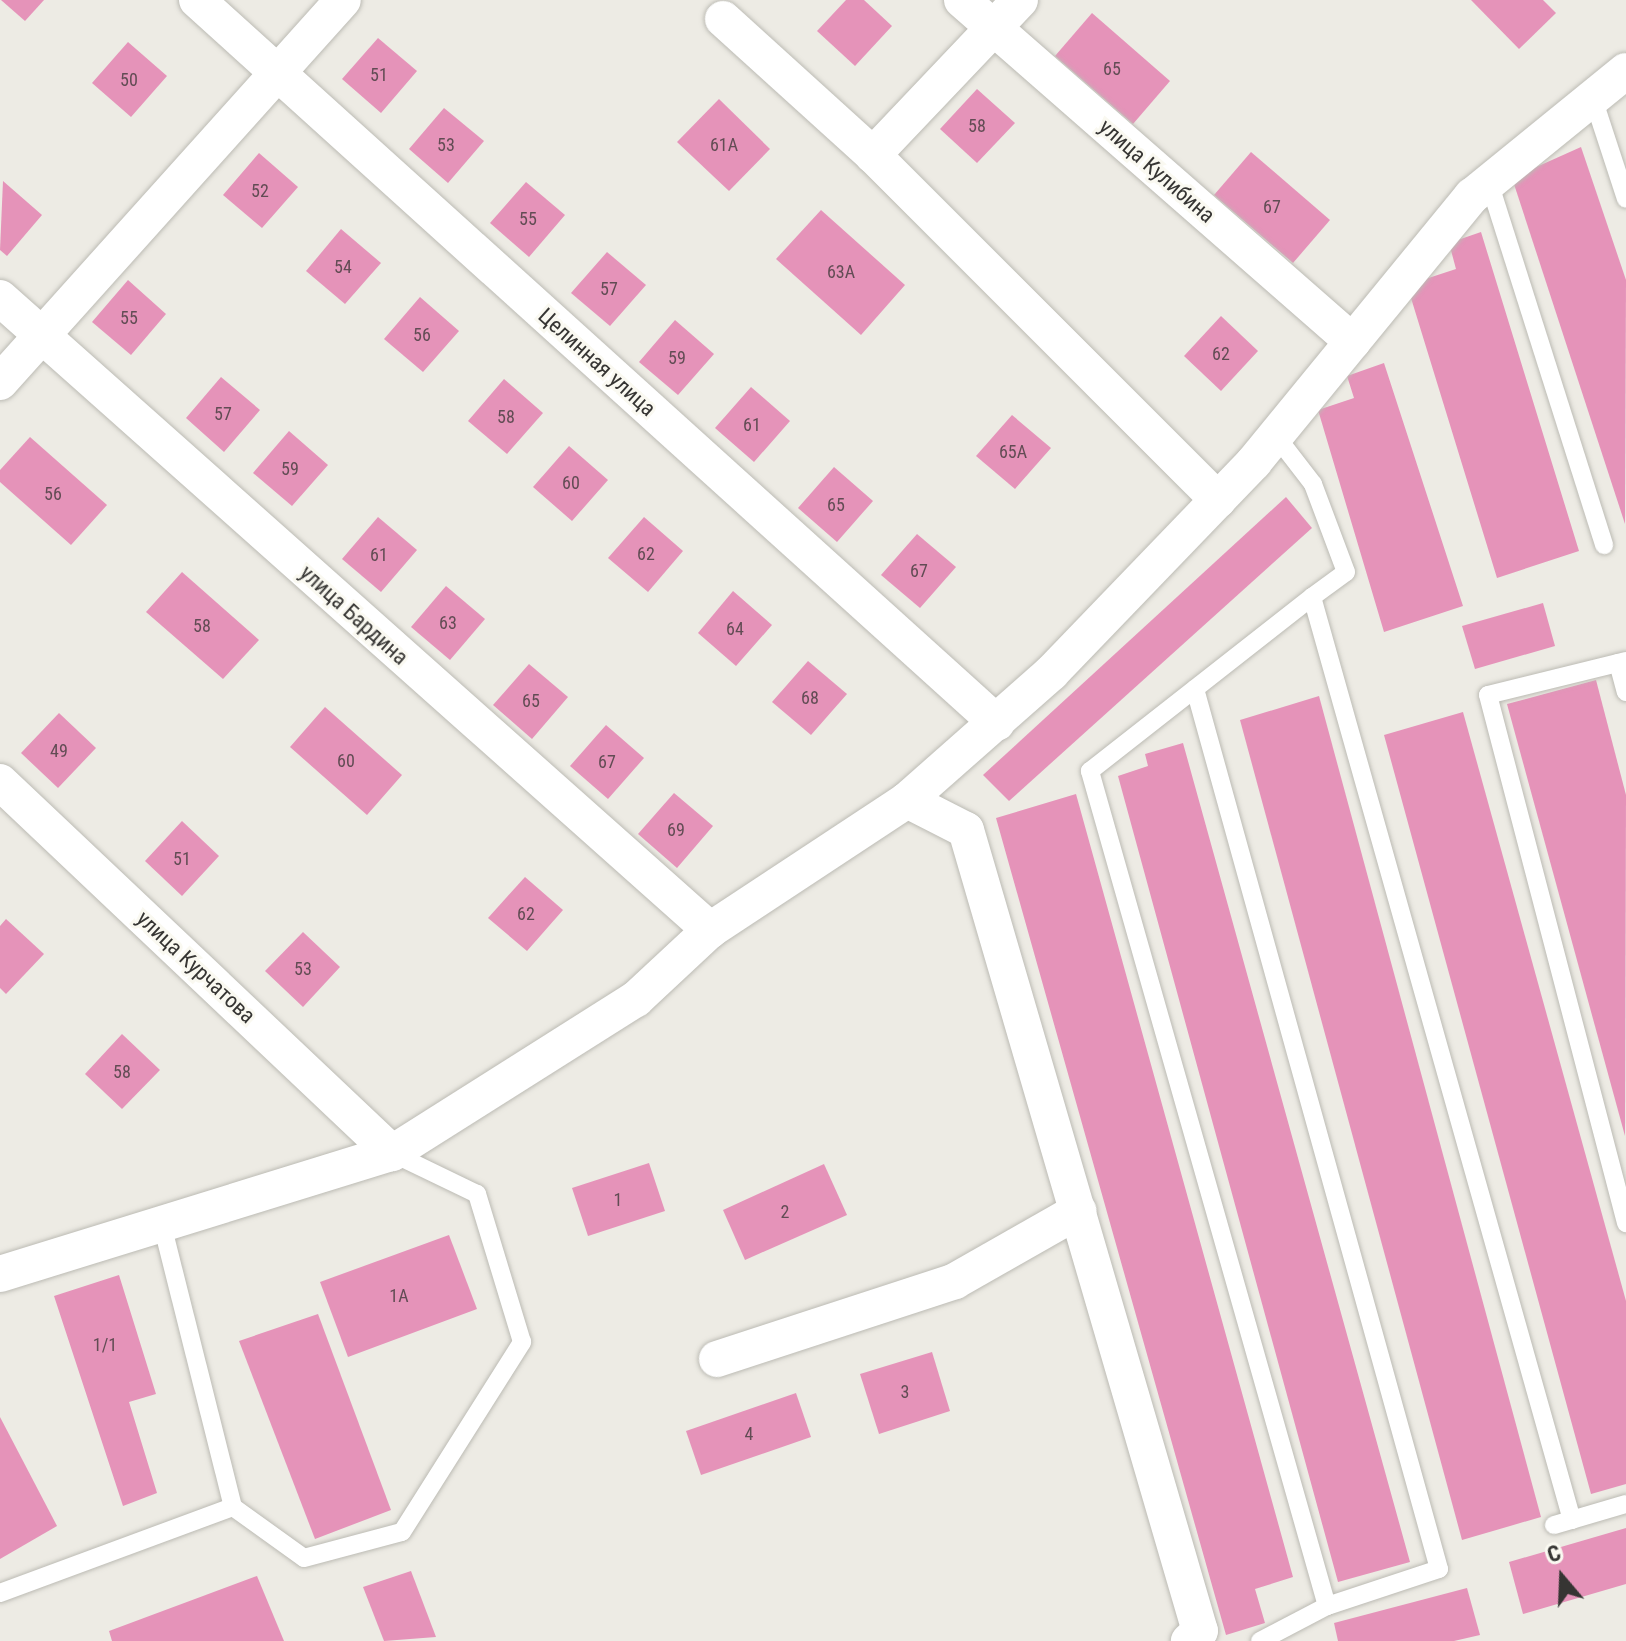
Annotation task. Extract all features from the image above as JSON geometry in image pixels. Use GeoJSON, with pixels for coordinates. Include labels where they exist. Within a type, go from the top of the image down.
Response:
{"type":"FeatureCollection","features":[{"type":"Feature","properties":{"kind":"street","name":"Целинная улица"},"geometry":{"type":"LineString","coordinates":[[197,0],[997,723]]}},
{"type":"Feature","properties":{"kind":"street"},"geometry":{"type":"LineString","coordinates":[[0,382],[343,0]]}},
{"type":"Feature","properties":{"kind":"street","name":"улица Кулибина"},"geometry":{"type":"LineString","coordinates":[[962,0],[1353,342]]}},
{"type":"Feature","properties":{"kind":"street"},"geometry":{"type":"LineString","coordinates":[[873,155],[1020,0]]}},
{"type":"Feature","properties":{"kind":"street"},"geometry":{"type":"LineString","coordinates":[[723,19],[873,155],[1218,500]]}},
{"type":"Feature","properties":{"kind":"street"},"geometry":{"type":"LineString","coordinates":[[0,1274],[392,1153],[636,999],[710,930],[907,800],[997,723],[1218,500],[1276,436],[1489,182],[1626,71]]}},
{"type":"Feature","properties":{"kind":"street","name":"улица Бардина"},"geometry":{"type":"LineString","coordinates":[[0,298],[710,930]]}},
{"type":"Feature","properties":{"kind":"street","name":"улица Курчатова"},"geometry":{"type":"LineString","coordinates":[[0,782],[392,1153]]}},
{"type":"Feature","properties":{"kind":"street"},"geometry":{"type":"LineString","coordinates":[[907,800],[966,830],[1203,1638]]}},
{"type":"Feature","properties":{"kind":"street"},"geometry":{"type":"LineString","coordinates":[[717,1359],[955,1281],[1078,1211]]}},
{"type":"Feature","properties":{"kind":"lane"},"geometry":{"type":"LineString","coordinates":[[1593,98],[1626,199]]}},
{"type":"Feature","properties":{"kind":"lane"},"geometry":{"type":"LineString","coordinates":[[1489,182],[1604,545]]}},
{"type":"Feature","properties":{"kind":"lane"},"geometry":{"type":"LineString","coordinates":[[1276,436],[1313,484],[1346,572],[1090,771],[1327,1606]]}},
{"type":"Feature","properties":{"kind":"lane"},"geometry":{"type":"LineString","coordinates":[[1312,597],[1563,1522],[1626,1504]]}},
{"type":"Feature","properties":{"kind":"lane"},"geometry":{"type":"LineString","coordinates":[[1626,692],[1622,662],[1488,695],[1626,1223]]}},
{"type":"Feature","properties":{"kind":"lane"},"geometry":{"type":"LineString","coordinates":[[1195,689],[1439,1569],[1327,1606],[1260,1641]]}},
{"type":"Feature","properties":{"kind":"lane"},"geometry":{"type":"LineString","coordinates":[[162,1224],[233,1507],[304,1558],[402,1532],[522,1342],[477,1194],[392,1153]]}},
{"type":"Feature","properties":{"kind":"lane"},"geometry":{"type":"LineString","coordinates":[[0,1593],[233,1507]]}},
{"type":"Feature","properties":{"kind":"building"},"geometry":{"type":"Polygon","coordinates":[[[1,0],[44,0],[25,21],[1,0]]]}},
{"type":"Feature","properties":{"kind":"building"},"geometry":{"type":"Polygon","coordinates":[[[846,0],[864,0],[892,26],[855,66],[817,31],[846,0]]]}},
{"type":"Feature","properties":{"kind":"building"},"geometry":{"type":"Polygon","coordinates":[[[1471,0],[1543,0],[1556,13],[1519,49],[1471,0]]]}},
{"type":"Feature","properties":{"kind":"building"},"geometry":{"type":"Polygon","coordinates":[[[1092,13],[1170,81],[1133,124],[1055,56],[1092,13]]]}},
{"type":"Feature","properties":{"kind":"building"},"geometry":{"type":"Polygon","coordinates":[[[378,38],[417,71],[381,113],[342,79],[378,38]]]}},
{"type":"Feature","properties":{"kind":"building"},"geometry":{"type":"Polygon","coordinates":[[[128,42],[167,76],[131,117],[92,83],[128,42]]]}},
{"type":"Feature","properties":{"kind":"building"},"geometry":{"type":"Polygon","coordinates":[[[977,89],[1015,123],[977,163],[940,129],[977,89]]]}},
{"type":"Feature","properties":{"kind":"building"},"geometry":{"type":"Polygon","coordinates":[[[719,99],[770,149],[729,191],[677,142],[719,99]]]}},
{"type":"Feature","properties":{"kind":"building"},"geometry":{"type":"Polygon","coordinates":[[[444,108],[484,141],[448,183],[409,149],[444,108]]]}},
{"type":"Feature","properties":{"kind":"building"},"geometry":{"type":"Polygon","coordinates":[[[1581,147],[1626,280],[1625,524],[1512,178],[1581,147]]]}},
{"type":"Feature","properties":{"kind":"building"},"geometry":{"type":"Polygon","coordinates":[[[1251,152],[1330,220],[1293,263],[1214,195],[1251,152]]]}},
{"type":"Feature","properties":{"kind":"building"},"geometry":{"type":"Polygon","coordinates":[[[259,153],[298,187],[262,228],[223,195],[259,153]]]}},
{"type":"Feature","properties":{"kind":"building"},"geometry":{"type":"Polygon","coordinates":[[[3,181],[42,215],[7,256],[0,250],[3,181]]]}},
{"type":"Feature","properties":{"kind":"building"},"geometry":{"type":"Polygon","coordinates":[[[526,182],[565,215],[529,257],[490,223],[526,182]]]}},
{"type":"Feature","properties":{"kind":"building"},"geometry":{"type":"Polygon","coordinates":[[[821,210],[905,285],[861,335],[776,259],[821,210]]]}},
{"type":"Feature","properties":{"kind":"building"},"geometry":{"type":"Polygon","coordinates":[[[341,229],[381,263],[345,304],[306,271],[341,229]]]}},
{"type":"Feature","properties":{"kind":"building"},"geometry":{"type":"Polygon","coordinates":[[[1481,232],[1579,551],[1497,578],[1407,285],[1456,269],[1449,243],[1481,232]]]}},
{"type":"Feature","properties":{"kind":"building"},"geometry":{"type":"Polygon","coordinates":[[[607,252],[646,285],[610,326],[571,293],[607,252]]]}},
{"type":"Feature","properties":{"kind":"building"},"geometry":{"type":"Polygon","coordinates":[[[128,280],[166,314],[131,355],[92,322],[128,280]]]}},
{"type":"Feature","properties":{"kind":"building"},"geometry":{"type":"Polygon","coordinates":[[[420,297],[459,331],[423,372],[384,339],[420,297]]]}},
{"type":"Feature","properties":{"kind":"building"},"geometry":{"type":"Polygon","coordinates":[[[1221,316],[1258,351],[1221,391],[1184,356],[1221,316]]]}},
{"type":"Feature","properties":{"kind":"building"},"geometry":{"type":"Polygon","coordinates":[[[675,320],[714,354],[678,395],[639,362],[675,320]]]}},
{"type":"Feature","properties":{"kind":"building"},"geometry":{"type":"Polygon","coordinates":[[[1384,363],[1463,606],[1384,632],[1318,410],[1354,398],[1347,376],[1384,363]]]}},
{"type":"Feature","properties":{"kind":"building"},"geometry":{"type":"Polygon","coordinates":[[[221,377],[260,410],[224,452],[186,418],[221,377]]]}},
{"type":"Feature","properties":{"kind":"building"},"geometry":{"type":"Polygon","coordinates":[[[504,379],[543,413],[507,454],[468,421],[504,379]]]}},
{"type":"Feature","properties":{"kind":"building"},"geometry":{"type":"Polygon","coordinates":[[[751,387],[790,421],[754,462],[715,428],[751,387]]]}},
{"type":"Feature","properties":{"kind":"building"},"geometry":{"type":"Polygon","coordinates":[[[1012,415],[1051,448],[1015,489],[976,456],[1012,415]]]}},
{"type":"Feature","properties":{"kind":"building"},"geometry":{"type":"Polygon","coordinates":[[[289,431],[328,465],[292,506],[253,473],[289,431]]]}},
{"type":"Feature","properties":{"kind":"building"},"geometry":{"type":"Polygon","coordinates":[[[30,437],[107,505],[71,545],[0,482],[0,470],[30,437]]]}},
{"type":"Feature","properties":{"kind":"building"},"geometry":{"type":"Polygon","coordinates":[[[569,446],[608,480],[572,521],[533,487],[569,446]]]}},
{"type":"Feature","properties":{"kind":"building"},"geometry":{"type":"Polygon","coordinates":[[[834,467],[873,501],[837,542],[798,508],[834,467]]]}},
{"type":"Feature","properties":{"kind":"building"},"geometry":{"type":"Polygon","coordinates":[[[1286,497],[1312,528],[1009,801],[983,775],[1286,497]]]}},
{"type":"Feature","properties":{"kind":"building"},"geometry":{"type":"Polygon","coordinates":[[[378,517],[417,550],[381,592],[342,559],[378,517]]]}},
{"type":"Feature","properties":{"kind":"building"},"geometry":{"type":"Polygon","coordinates":[[[644,517],[683,551],[648,592],[608,558],[644,517]]]}},
{"type":"Feature","properties":{"kind":"building"},"geometry":{"type":"Polygon","coordinates":[[[917,534],[956,567],[920,608],[881,575],[917,534]]]}},
{"type":"Feature","properties":{"kind":"building"},"geometry":{"type":"Polygon","coordinates":[[[182,572],[259,640],[223,679],[146,612],[182,572]]]}},
{"type":"Feature","properties":{"kind":"building"},"geometry":{"type":"Polygon","coordinates":[[[446,586],[485,619],[450,660],[411,627],[446,586]]]}},
{"type":"Feature","properties":{"kind":"building"},"geometry":{"type":"Polygon","coordinates":[[[733,591],[772,625],[736,666],[698,633],[733,591]]]}},
{"type":"Feature","properties":{"kind":"building"},"geometry":{"type":"Polygon","coordinates":[[[1543,603],[1555,646],[1475,669],[1462,626],[1543,603]]]}},
{"type":"Feature","properties":{"kind":"building"},"geometry":{"type":"Polygon","coordinates":[[[808,661],[847,694],[811,735],[772,702],[808,661]]]}},
{"type":"Feature","properties":{"kind":"building"},"geometry":{"type":"Polygon","coordinates":[[[529,664],[568,697],[532,739],[493,705],[529,664]]]}},
{"type":"Feature","properties":{"kind":"building"},"geometry":{"type":"Polygon","coordinates":[[[1596,680],[1626,795],[1625,1136],[1507,704],[1596,680]]]}},
{"type":"Feature","properties":{"kind":"building"},"geometry":{"type":"Polygon","coordinates":[[[1319,696],[1541,1517],[1462,1540],[1240,720],[1319,696]]]}},
{"type":"Feature","properties":{"kind":"building"},"geometry":{"type":"Polygon","coordinates":[[[325,707],[402,775],[367,815],[290,747],[325,707]]]}},
{"type":"Feature","properties":{"kind":"building"},"geometry":{"type":"Polygon","coordinates":[[[1463,712],[1626,1301],[1626,1484],[1591,1494],[1384,735],[1463,712]]]}},
{"type":"Feature","properties":{"kind":"building"},"geometry":{"type":"Polygon","coordinates":[[[59,713],[96,748],[58,788],[21,753],[59,713]]]}},
{"type":"Feature","properties":{"kind":"building"},"geometry":{"type":"Polygon","coordinates":[[[606,725],[644,758],[608,799],[570,766],[606,725]]]}},
{"type":"Feature","properties":{"kind":"building"},"geometry":{"type":"Polygon","coordinates":[[[1183,743],[1410,1562],[1338,1582],[1118,776],[1148,766],[1145,754],[1183,743]]]}},
{"type":"Feature","properties":{"kind":"building"},"geometry":{"type":"Polygon","coordinates":[[[674,793],[713,826],[677,868],[638,834],[674,793]]]}},
{"type":"Feature","properties":{"kind":"building"},"geometry":{"type":"Polygon","coordinates":[[[1076,794],[1293,1577],[1255,1589],[1265,1623],[1226,1635],[996,818],[1076,794]]]}},
{"type":"Feature","properties":{"kind":"building"},"geometry":{"type":"Polygon","coordinates":[[[182,821],[219,856],[182,896],[145,861],[182,821]]]}},
{"type":"Feature","properties":{"kind":"building"},"geometry":{"type":"Polygon","coordinates":[[[525,877],[563,910],[527,951],[488,918],[525,877]]]}},
{"type":"Feature","properties":{"kind":"building"},"geometry":{"type":"Polygon","coordinates":[[[6,919],[44,954],[6,994],[0,988],[0,926],[6,919]]]}},
{"type":"Feature","properties":{"kind":"building"},"geometry":{"type":"Polygon","coordinates":[[[303,932],[340,967],[303,1007],[265,971],[303,932]]]}},
{"type":"Feature","properties":{"kind":"building"},"geometry":{"type":"Polygon","coordinates":[[[122,1034],[160,1070],[122,1109],[85,1074],[122,1034]]]}},
{"type":"Feature","properties":{"kind":"building"},"geometry":{"type":"Polygon","coordinates":[[[649,1163],[665,1211],[588,1236],[572,1188],[649,1163]]]}},
{"type":"Feature","properties":{"kind":"building"},"geometry":{"type":"Polygon","coordinates":[[[824,1164],[847,1215],[745,1260],[723,1210],[824,1164]]]}},
{"type":"Feature","properties":{"kind":"building"},"geometry":{"type":"Polygon","coordinates":[[[449,1235],[477,1309],[348,1357],[320,1282],[449,1235]]]}},
{"type":"Feature","properties":{"kind":"building"},"geometry":{"type":"Polygon","coordinates":[[[119,1275],[156,1394],[129,1402],[157,1493],[123,1506],[54,1296],[119,1275]]]}},
{"type":"Feature","properties":{"kind":"building"},"geometry":{"type":"Polygon","coordinates":[[[318,1314],[391,1510],[315,1539],[239,1341],[318,1314]]]}},
{"type":"Feature","properties":{"kind":"building"},"geometry":{"type":"Polygon","coordinates":[[[932,1352],[950,1411],[879,1434],[860,1374],[932,1352]]]}},
{"type":"Feature","properties":{"kind":"building"},"geometry":{"type":"Polygon","coordinates":[[[796,1393],[811,1437],[701,1475],[686,1431],[796,1393]]]}},
{"type":"Feature","properties":{"kind":"building"},"geometry":{"type":"Polygon","coordinates":[[[0,1417],[57,1526],[0,1559],[0,1417]]]}},
{"type":"Feature","properties":{"kind":"building"},"geometry":{"type":"Polygon","coordinates":[[[1626,1528],[1626,1584],[1523,1614],[1509,1562],[1626,1528]]]}},
{"type":"Feature","properties":{"kind":"building"},"geometry":{"type":"Polygon","coordinates":[[[411,1571],[436,1637],[384,1641],[363,1587],[411,1571]]]}},
{"type":"Feature","properties":{"kind":"building"},"geometry":{"type":"Polygon","coordinates":[[[257,1576],[284,1641],[112,1641],[109,1631],[257,1576]]]}},
{"type":"Feature","properties":{"kind":"building"},"geometry":{"type":"Polygon","coordinates":[[[1467,1588],[1480,1635],[1454,1641],[1338,1641],[1334,1623],[1467,1588]]]}}]}
